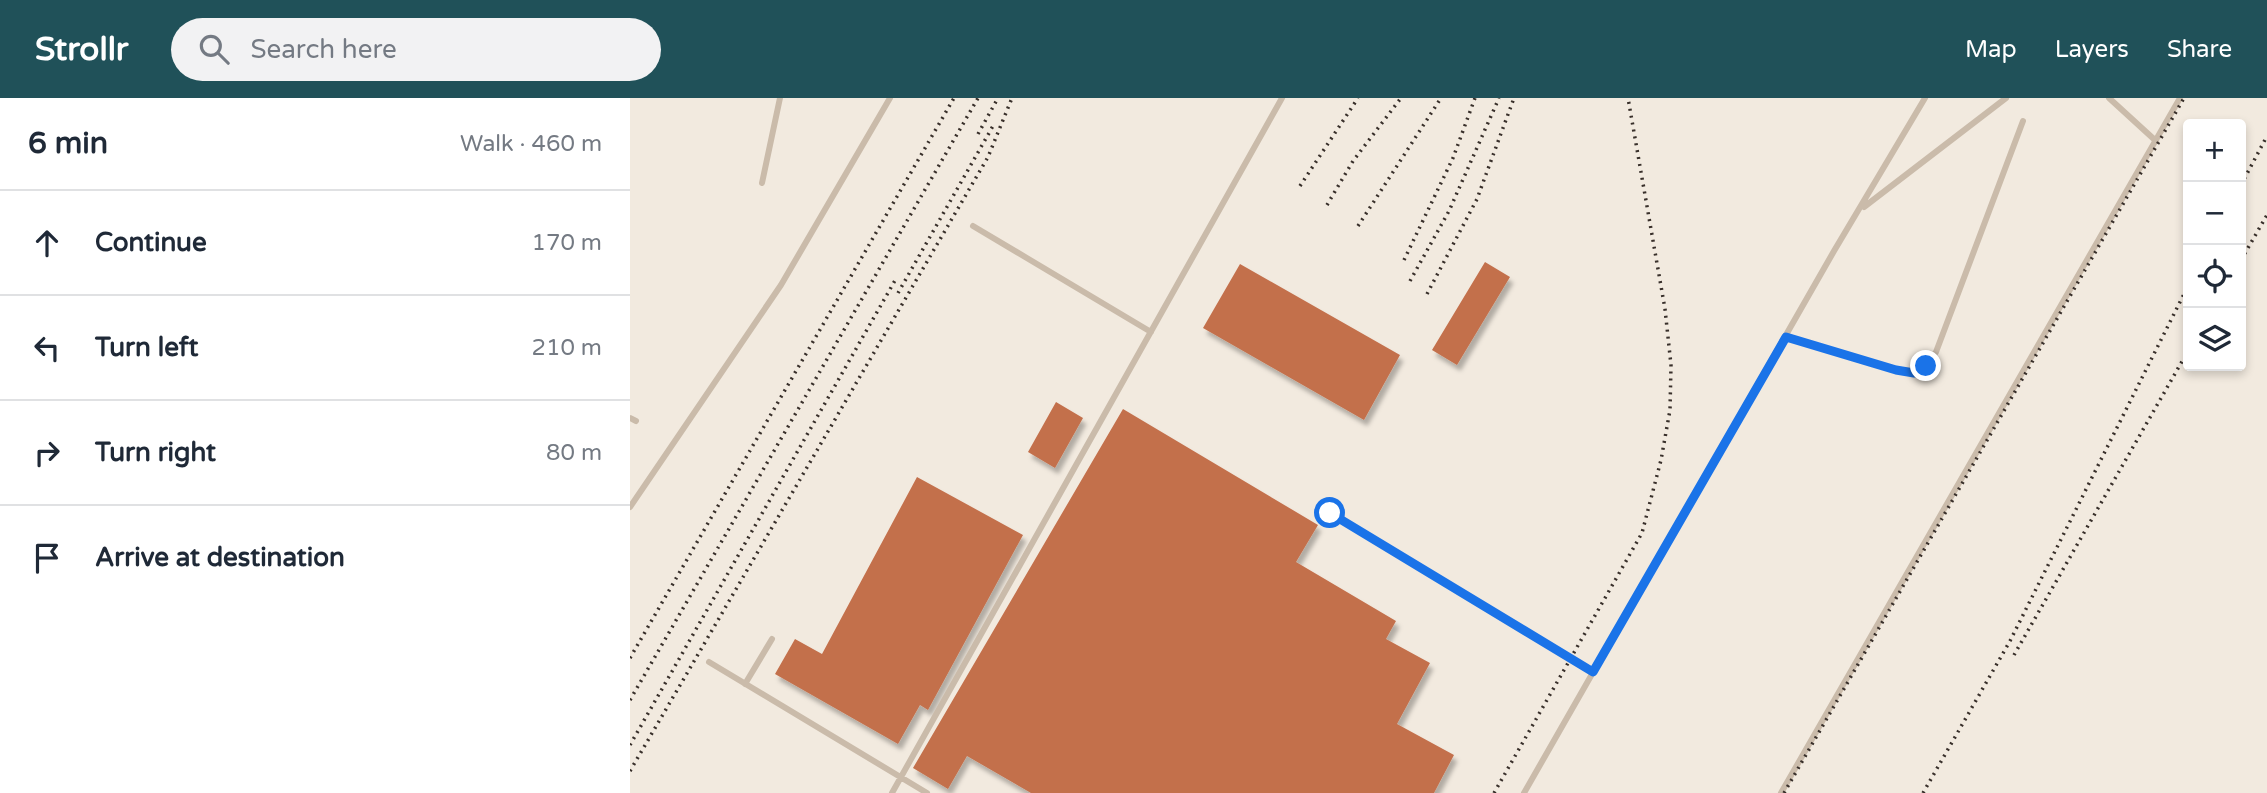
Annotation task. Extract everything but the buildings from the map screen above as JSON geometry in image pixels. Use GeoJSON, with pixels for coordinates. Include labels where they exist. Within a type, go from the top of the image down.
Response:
{"type":"FeatureCollection","features":[{"type":"Feature","properties":{"kind":"lane"},"geometry":{"type":"LineString","coordinates":[[762,183],[780,98]]}},
{"type":"Feature","properties":{"kind":"lane"},"geometry":{"type":"LineString","coordinates":[[630,507],[781,285],[890,98]]}},
{"type":"Feature","properties":{"kind":"lane"},"geometry":{"type":"LineString","coordinates":[[892,793],[1282,98]]}},
{"type":"Feature","properties":{"kind":"lane"},"geometry":{"type":"LineString","coordinates":[[1524,793],[1925,98]]}},
{"type":"Feature","properties":{"kind":"lane"},"geometry":{"type":"LineString","coordinates":[[1859,210],[2006,98]]}},
{"type":"Feature","properties":{"kind":"lane"},"geometry":{"type":"LineString","coordinates":[[2109,98],[2156,141]]}},
{"type":"Feature","properties":{"kind":"lane"},"geometry":{"type":"LineString","coordinates":[[1781,793],[2180,98]]}},
{"type":"Feature","properties":{"kind":"lane"},"geometry":{"type":"LineString","coordinates":[[1786,337],[1896,370],[1914,373],[1926,366],[1936,352],[2023,121]]}},
{"type":"Feature","properties":{"kind":"lane"},"geometry":{"type":"LineString","coordinates":[[973,226],[1151,332]]}},
{"type":"Feature","properties":{"kind":"lane"},"geometry":{"type":"LineString","coordinates":[[1330,513],[1593,672]]}},
{"type":"Feature","properties":{"kind":"lane"},"geometry":{"type":"LineString","coordinates":[[745,684],[772,639]]}},
{"type":"Feature","properties":{"kind":"lane"},"geometry":{"type":"LineString","coordinates":[[709,662],[927,793]]}},
{"type":"Feature","properties":{"kind":"railway"},"geometry":{"type":"LineString","coordinates":[[630,658],[954,98]]}},
{"type":"Feature","properties":{"kind":"railway"},"geometry":{"type":"LineString","coordinates":[[630,700],[978,98]]}},
{"type":"Feature","properties":{"kind":"railway"},"geometry":{"type":"LineString","coordinates":[[978,134],[998,98]]}},
{"type":"Feature","properties":{"kind":"railway"},"geometry":{"type":"LineString","coordinates":[[630,771],[988,157],[1012,98]]}},
{"type":"Feature","properties":{"kind":"railway"},"geometry":{"type":"LineString","coordinates":[[1300,186],[1358,98]]}},
{"type":"Feature","properties":{"kind":"railway"},"geometry":{"type":"LineString","coordinates":[[1327,205],[1353,161],[1401,98]]}},
{"type":"Feature","properties":{"kind":"railway"},"geometry":{"type":"LineString","coordinates":[[1358,226],[1441,98]]}},
{"type":"Feature","properties":{"kind":"railway"},"geometry":{"type":"LineString","coordinates":[[1404,260],[1453,158],[1475,98]]}},
{"type":"Feature","properties":{"kind":"railway"},"geometry":{"type":"LineString","coordinates":[[1410,281],[1449,211],[1499,98]]}},
{"type":"Feature","properties":{"kind":"railway"},"geometry":{"type":"LineString","coordinates":[[1427,294],[1477,199],[1514,98]]}},
{"type":"Feature","properties":{"kind":"railway"},"geometry":{"type":"LineString","coordinates":[[1494,793],[1642,533],[1661,460],[1670,410],[1671,365],[1665,309],[1628,98]]}},
{"type":"Feature","properties":{"kind":"railway"},"geometry":{"type":"LineString","coordinates":[[1784,793],[2184,98]]}},
{"type":"Feature","properties":{"kind":"railway"},"geometry":{"type":"LineString","coordinates":[[898,293],[993,126]]}},
{"type":"Feature","properties":{"kind":"railway"},"geometry":{"type":"LineString","coordinates":[[2243,182],[2267,136]]}},
{"type":"Feature","properties":{"kind":"railway"},"geometry":{"type":"LineString","coordinates":[[2246,251],[2267,215]]}},
{"type":"Feature","properties":{"kind":"railway"},"geometry":{"type":"LineString","coordinates":[[630,745],[897,277]]}},
{"type":"Feature","properties":{"kind":"railway"},"geometry":{"type":"LineString","coordinates":[[1923,793],[2010,641],[2183,296]]}},
{"type":"Feature","properties":{"kind":"railway"},"geometry":{"type":"LineString","coordinates":[[2014,655],[2183,360]]}},
{"type":"Feature","properties":{"kind":"route"},"geometry":{"type":"LineString","coordinates":[[1330,513],[1593,672],[1786,337],[1896,370],[1914,373],[1926,366]]}}]}
